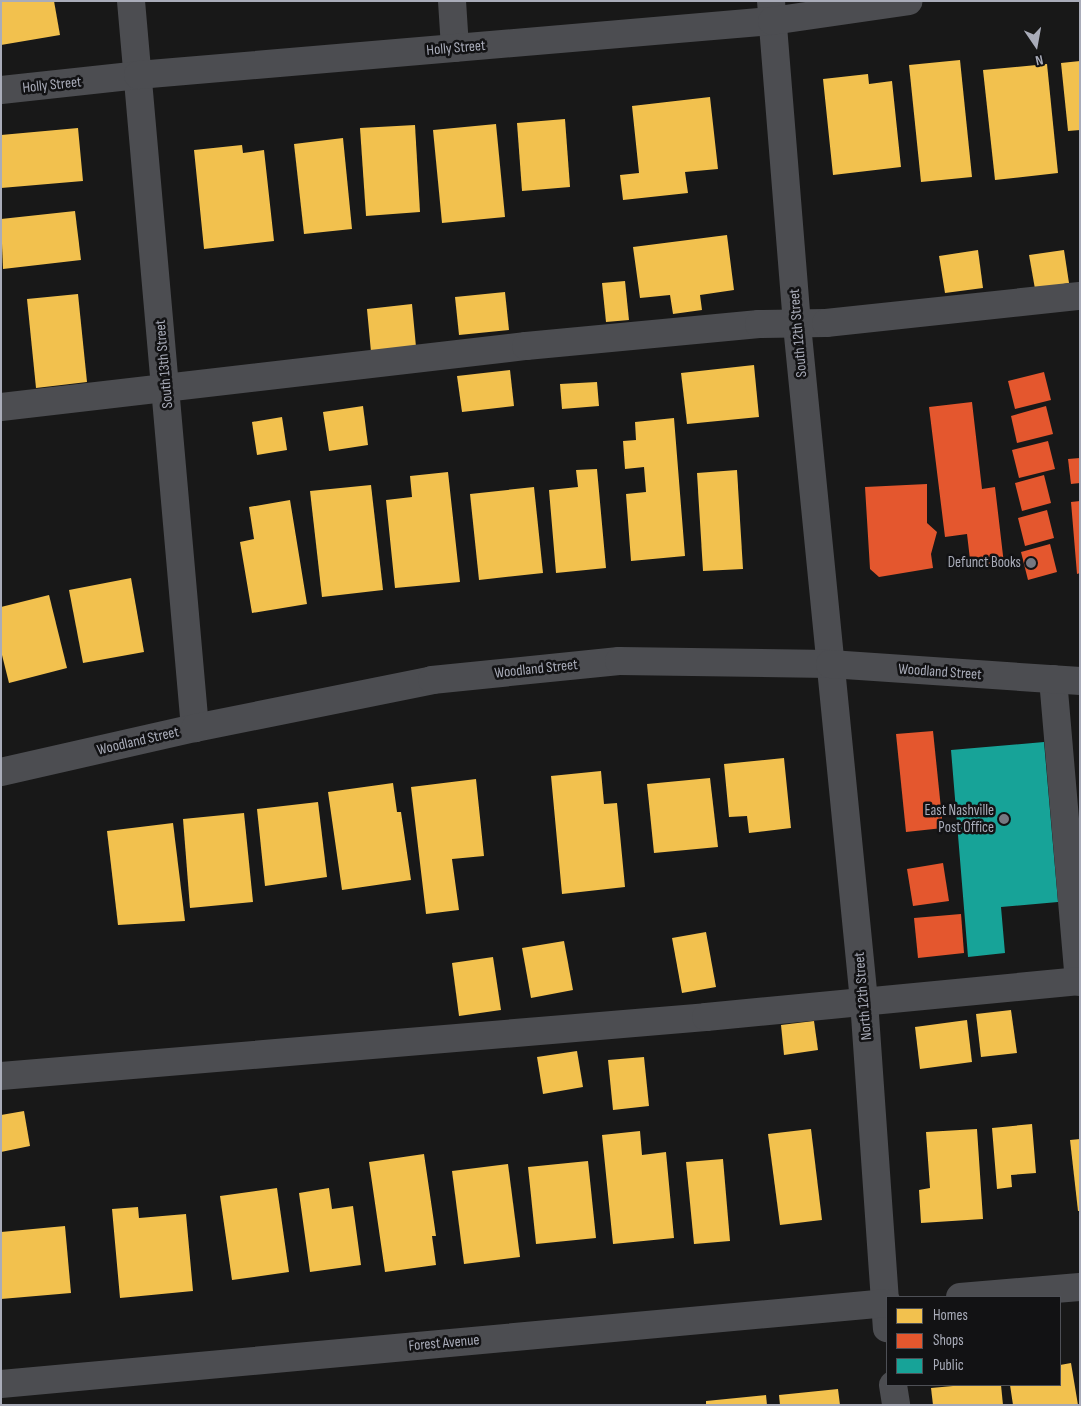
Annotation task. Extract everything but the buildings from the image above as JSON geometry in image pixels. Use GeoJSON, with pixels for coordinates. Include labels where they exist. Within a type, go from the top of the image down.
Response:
{"type":"FeatureCollection","features":[{"type":"Feature","properties":{"kind":"street","name":"South 13th Street"},"geometry":{"type":"LineString","coordinates":[[131,1],[194,728]]}},
{"type":"Feature","properties":{"kind":"street"},"geometry":{"type":"LineString","coordinates":[[452,1],[455,48]]}},
{"type":"Feature","properties":{"kind":"street","name":"Holly Street"},"geometry":{"type":"LineString","coordinates":[[1,90],[138,75],[455,48],[772,11],[909,1]]}},
{"type":"Feature","properties":{"kind":"street","name":"South 12th Street"},"geometry":{"type":"LineString","coordinates":[[772,11],[797,325],[830,664]]}},
{"type":"Feature","properties":{"kind":"street"},"geometry":{"type":"LineString","coordinates":[[1,406],[166,389],[266,374],[536,345],[759,324],[797,325],[1080,296]]}},
{"type":"Feature","properties":{"kind":"street","name":"Woodland Street"},"geometry":{"type":"LineString","coordinates":[[1,772],[194,728],[432,680],[599,663],[830,664],[1067,680]]}},
{"type":"Feature","properties":{"kind":"street","name":"North 12th Street"},"geometry":{"type":"LineString","coordinates":[[830,664],[864,1001],[886,1312]]}},
{"type":"Feature","properties":{"kind":"street"},"geometry":{"type":"LineString","coordinates":[[1,1076],[1079,981],[1067,680]]}},
{"type":"Feature","properties":{"kind":"street"},"geometry":{"type":"LineString","coordinates":[[972,1296],[1080,1287]]}},
{"type":"Feature","properties":{"kind":"street","name":"Forest Avenue"},"geometry":{"type":"LineString","coordinates":[[1,1384],[886,1312]]}},
{"type":"Feature","properties":{"kind":"street"},"geometry":{"type":"LineString","coordinates":[[893,1386],[896,1405]]}},
{"type":"Feature","properties":{"kind":"place","name":"Defunct Books"},"geometry":{"type":"Point","coordinates":[1031,563]}},
{"type":"Feature","properties":{"kind":"place","name":"East Nashville Post Office"},"geometry":{"type":"Point","coordinates":[1004,819]}}]}
